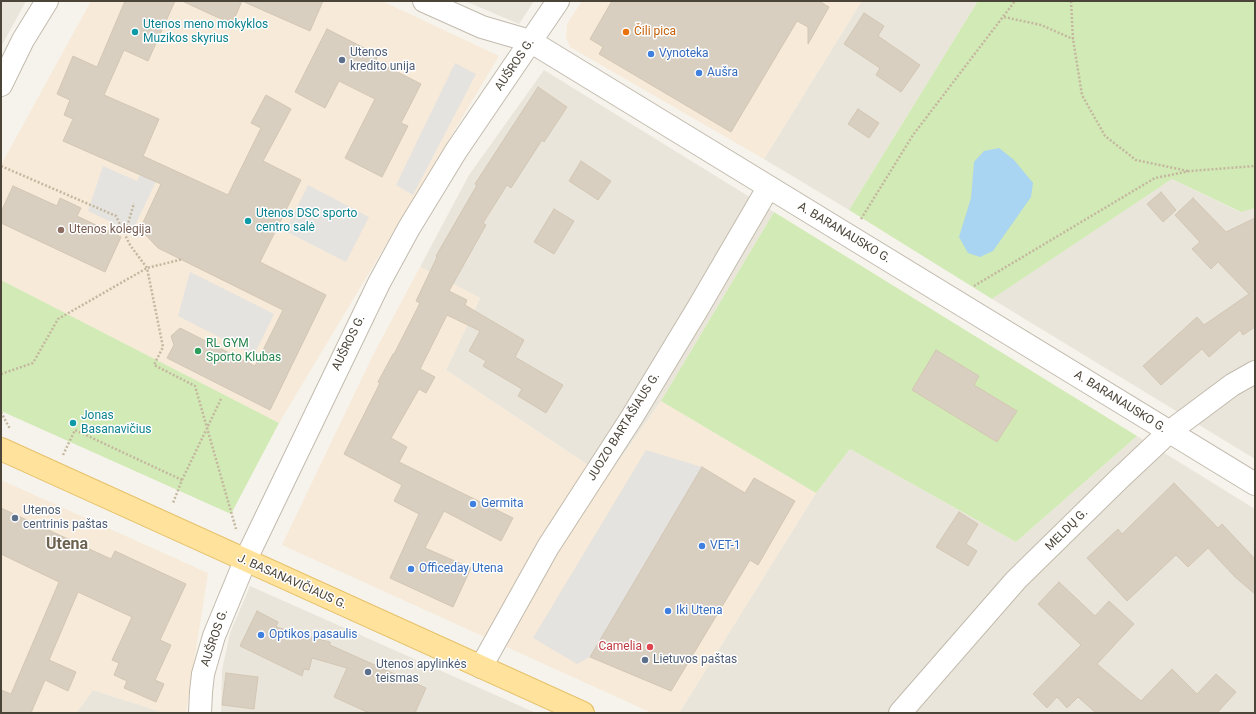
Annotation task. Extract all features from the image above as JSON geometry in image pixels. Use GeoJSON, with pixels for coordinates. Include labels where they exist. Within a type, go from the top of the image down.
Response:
{"type":"FeatureCollection","features":[{"type":"Feature","properties":{"kind":"main road","name":"J. BASANAVIČIAUS G."},"geometry":{"type":"LineString","coordinates":[[1,449],[245,561],[583,713]]}},
{"type":"Feature","properties":{"kind":"street"},"geometry":{"type":"LineString","coordinates":[[1,85],[23,40],[47,1]]}},
{"type":"Feature","properties":{"kind":"street","name":"A. BARANAUSKO G."},"geometry":{"type":"LineString","coordinates":[[424,1],[482,27],[530,42],[1255,484]]}},
{"type":"Feature","properties":{"kind":"street","name":"AUŠROS G."},"geometry":{"type":"LineString","coordinates":[[200,713],[201,692],[205,666],[214,636],[245,561],[379,283],[409,228],[456,151],[558,1]]}},
{"type":"Feature","properties":{"kind":"street","name":"JUOZO BARTAŠIAUS G."},"geometry":{"type":"LineString","coordinates":[[481,667],[548,547],[632,417],[768,188]]}},
{"type":"Feature","properties":{"kind":"street","name":"MELDŲ G."},"geometry":{"type":"LineString","coordinates":[[900,713],[1016,580],[1119,479],[1169,432],[1232,385],[1255,372]]}},
{"type":"Feature","properties":{"kind":"path"},"geometry":{"type":"LineString","coordinates":[[851,237],[913,135],[1016,1]]}},
{"type":"Feature","properties":{"kind":"path"},"geometry":{"type":"LineString","coordinates":[[1071,1],[1073,39],[1082,95],[1105,136],[1136,160],[1190,171]]}},
{"type":"Feature","properties":{"kind":"path"},"geometry":{"type":"LineString","coordinates":[[1004,17],[1041,25],[1073,39]]}},
{"type":"Feature","properties":{"kind":"path"},"geometry":{"type":"LineString","coordinates":[[1,166],[116,216],[130,245],[147,268],[163,347],[154,365],[195,386],[245,561]]}},
{"type":"Feature","properties":{"kind":"path"},"geometry":{"type":"LineString","coordinates":[[953,299],[1155,178],[1190,171],[1255,166]]}},
{"type":"Feature","properties":{"kind":"path"},"geometry":{"type":"LineString","coordinates":[[125,234],[134,203]]}},
{"type":"Feature","properties":{"kind":"path"},"geometry":{"type":"LineString","coordinates":[[1,374],[33,363],[58,319],[147,268],[183,259]]}},
{"type":"Feature","properties":{"kind":"path"},"geometry":{"type":"LineString","coordinates":[[164,524],[182,480],[220,399]]}},
{"type":"Feature","properties":{"kind":"path"},"geometry":{"type":"LineString","coordinates":[[55,473],[75,430],[182,480]]}},
{"type":"Feature","properties":{"kind":"shaded area"},"geometry":{"type":"Polygon","coordinates":[[[1,1],[26,1],[1,47],[1,1]]]}},
{"type":"Feature","properties":{"kind":"shaded area"},"geometry":{"type":"Polygon","coordinates":[[[91,1],[382,1],[499,56],[279,423],[1,280],[1,165],[91,1]]]}},
{"type":"Feature","properties":{"kind":"shaded area"},"geometry":{"type":"Polygon","coordinates":[[[465,1],[534,1],[519,24],[465,1]]]}},
{"type":"Feature","properties":{"kind":"shaded area","name":"Aušra"},"geometry":{"type":"Polygon","coordinates":[[[582,1],[861,2],[764,159],[570,47],[566,37],[567,24],[582,1]]]}},
{"type":"Feature","properties":{"kind":"shaded area"},"geometry":{"type":"Polygon","coordinates":[[[859,1],[978,1],[849,210],[764,159],[861,2],[859,1]]]}},
{"type":"Feature","properties":{"kind":"shaded area"},"geometry":{"type":"Polygon","coordinates":[[[455,63],[476,74],[413,195],[396,185],[455,63]]]}},
{"type":"Feature","properties":{"kind":"shaded area"},"geometry":{"type":"Polygon","coordinates":[[[544,70],[774,212],[661,401],[607,478],[446,370],[480,298],[420,267],[469,175],[544,70]]]}},
{"type":"Feature","properties":{"kind":"shaded area"},"geometry":{"type":"Polygon","coordinates":[[[145,164],[161,171],[132,232],[88,211],[103,166],[137,181],[145,164]]]}},
{"type":"Feature","properties":{"kind":"shaded area"},"geometry":{"type":"Polygon","coordinates":[[[1172,179],[1240,212],[1255,208],[1255,459],[992,299],[1172,179]]]}},
{"type":"Feature","properties":{"kind":"shaded area"},"geometry":{"type":"Polygon","coordinates":[[[308,185],[369,217],[346,262],[285,231],[308,185]]]}},
{"type":"Feature","properties":{"kind":"shaded area"},"geometry":{"type":"Polygon","coordinates":[[[420,267],[480,298],[446,370],[607,478],[661,401],[816,493],[679,713],[652,713],[282,545],[373,355],[420,267]]]}},
{"type":"Feature","properties":{"kind":"shaded area"},"geometry":{"type":"Polygon","coordinates":[[[190,272],[274,314],[254,355],[178,316],[190,272]]]}},
{"type":"Feature","properties":{"kind":"shaded area"},"geometry":{"type":"Polygon","coordinates":[[[1137,436],[1255,509],[1255,713],[679,713],[816,493],[850,449],[1016,542],[1137,436]]]}},
{"type":"Feature","properties":{"kind":"shaded area"},"geometry":{"type":"Polygon","coordinates":[[[646,450],[702,467],[590,657],[577,664],[533,638],[646,450]]]}},
{"type":"Feature","properties":{"kind":"shaded area"},"geometry":{"type":"Polygon","coordinates":[[[1,480],[208,573],[186,713],[165,713],[93,690],[76,713],[1,713],[1,480]]]}},
{"type":"Feature","properties":{"kind":"shaded area"},"geometry":{"type":"Polygon","coordinates":[[[250,586],[536,713],[221,713],[222,670],[230,633],[250,586]]]}},
{"type":"Feature","properties":{"kind":"shaded area"},"geometry":{"type":"Polygon","coordinates":[[[93,690],[165,713],[76,713],[93,690]]]}},
{"type":"Feature","properties":{"kind":"green space"},"geometry":{"type":"Polygon","coordinates":[[[978,1],[1255,1],[1255,208],[1241,212],[1172,179],[992,299],[849,210],[978,1]]]}},
{"type":"Feature","properties":{"kind":"green space"},"geometry":{"type":"Polygon","coordinates":[[[774,212],[1137,436],[1016,542],[850,449],[816,493],[661,401],[774,212]]]}},
{"type":"Feature","properties":{"kind":"green space"},"geometry":{"type":"Polygon","coordinates":[[[1,280],[279,423],[231,514],[1,411],[1,280]]]}},
{"type":"Feature","properties":{"kind":"water"},"geometry":{"type":"Polygon","coordinates":[[[999,148],[1014,160],[1033,183],[1031,197],[993,251],[980,257],[968,253],[959,237],[971,198],[974,162],[984,151],[999,148]]]}},
{"type":"Feature","properties":{"kind":"building"},"geometry":{"type":"Polygon","coordinates":[[[125,1],[175,1],[148,61],[124,50],[104,95],[159,119],[143,156],[228,195],[261,128],[251,123],[266,95],[291,109],[263,161],[301,180],[260,262],[326,295],[270,410],[167,358],[174,345],[171,336],[180,328],[255,366],[283,310],[158,248],[140,229],[161,184],[63,141],[73,119],[64,115],[70,100],[57,94],[73,56],[97,67],[125,1]]]}},
{"type":"Feature","properties":{"kind":"building","name":"Utenos meno mokyklos Muzikos skyrius"},"geometry":{"type":"Polygon","coordinates":[[[182,1],[242,1],[232,24],[182,1]]]}},
{"type":"Feature","properties":{"kind":"building"},"geometry":{"type":"Polygon","coordinates":[[[242,1],[323,1],[310,31],[242,1]]]}},
{"type":"Feature","properties":{"kind":"building","name":"Aušra"},"geometry":{"type":"Polygon","coordinates":[[[612,1],[819,1],[829,7],[808,44],[808,27],[797,21],[731,132],[599,54],[603,47],[590,39],[612,1]]]}},
{"type":"Feature","properties":{"kind":"building"},"geometry":{"type":"Polygon","coordinates":[[[864,13],[884,26],[878,36],[920,65],[901,92],[876,75],[880,68],[844,44],[864,13]]]}},
{"type":"Feature","properties":{"kind":"building"},"geometry":{"type":"Polygon","coordinates":[[[327,29],[378,55],[376,61],[421,84],[401,123],[408,126],[382,177],[345,158],[375,99],[339,81],[325,108],[295,92],[327,29]]]}},
{"type":"Feature","properties":{"kind":"building"},"geometry":{"type":"Polygon","coordinates":[[[538,87],[567,107],[544,142],[542,140],[511,188],[507,185],[483,223],[486,225],[449,291],[467,300],[465,305],[524,340],[515,357],[563,385],[546,413],[518,396],[522,389],[483,366],[486,361],[469,351],[480,331],[447,315],[420,369],[435,377],[426,393],[419,389],[391,438],[407,447],[399,462],[513,518],[501,541],[444,511],[425,548],[471,568],[453,607],[390,578],[419,514],[394,501],[402,485],[344,454],[380,383],[378,382],[420,303],[416,301],[437,257],[436,256],[477,185],[475,184],[538,87]]]}},
{"type":"Feature","properties":{"kind":"building"},"geometry":{"type":"Polygon","coordinates":[[[858,109],[879,123],[869,138],[848,124],[858,109]]]}},
{"type":"Feature","properties":{"kind":"building"},"geometry":{"type":"Polygon","coordinates":[[[581,161],[611,181],[598,200],[569,181],[581,161]]]}},
{"type":"Feature","properties":{"kind":"building","name":"Utenos kolegija"},"geometry":{"type":"Polygon","coordinates":[[[13,186],[57,206],[60,198],[81,208],[77,216],[121,237],[105,272],[1,223],[1,212],[13,186]]]}},
{"type":"Feature","properties":{"kind":"building"},"geometry":{"type":"Polygon","coordinates":[[[1161,192],[1176,210],[1163,222],[1147,204],[1161,192]]]}},
{"type":"Feature","properties":{"kind":"building"},"geometry":{"type":"Polygon","coordinates":[[[1193,198],[1226,232],[1255,218],[1255,327],[1243,335],[1240,330],[1209,357],[1202,349],[1161,385],[1143,366],[1197,317],[1204,325],[1249,294],[1218,262],[1211,269],[1192,249],[1200,242],[1175,215],[1193,198]]]}},
{"type":"Feature","properties":{"kind":"building"},"geometry":{"type":"Polygon","coordinates":[[[554,209],[574,221],[554,254],[534,242],[554,209]]]}},
{"type":"Feature","properties":{"kind":"building"},"geometry":{"type":"Polygon","coordinates":[[[936,350],[979,376],[974,385],[1017,411],[997,442],[912,390],[936,350]]]}},
{"type":"Feature","properties":{"kind":"building","name":"Iki Utena"},"geometry":{"type":"Polygon","coordinates":[[[702,467],[745,493],[754,478],[795,501],[758,565],[750,560],[671,691],[590,657],[702,467]]]}},
{"type":"Feature","properties":{"kind":"building"},"geometry":{"type":"Polygon","coordinates":[[[1174,483],[1218,528],[1222,524],[1255,559],[1255,594],[1235,577],[1208,548],[1188,567],[1176,555],[1127,601],[1087,558],[1118,529],[1122,534],[1174,483]]]}},
{"type":"Feature","properties":{"kind":"building"},"geometry":{"type":"Polygon","coordinates":[[[1,508],[111,559],[115,551],[186,584],[160,640],[171,645],[155,680],[164,684],[156,702],[124,688],[127,681],[114,675],[119,663],[112,660],[132,617],[78,592],[49,660],[76,672],[68,691],[45,680],[31,713],[1,713],[1,690],[11,694],[59,582],[1,554],[1,508]]]}},
{"type":"Feature","properties":{"kind":"building"},"geometry":{"type":"Polygon","coordinates":[[[959,512],[978,524],[966,544],[977,551],[968,566],[936,547],[959,512]]]}},
{"type":"Feature","properties":{"kind":"building"},"geometry":{"type":"Polygon","coordinates":[[[1059,582],[1095,616],[1109,601],[1134,624],[1097,664],[1141,701],[1172,669],[1197,694],[1216,674],[1236,692],[1217,713],[1096,713],[1078,697],[1067,708],[1057,697],[1047,708],[1033,694],[1081,645],[1038,604],[1059,582]]]}},
{"type":"Feature","properties":{"kind":"building"},"geometry":{"type":"Polygon","coordinates":[[[257,611],[278,622],[276,627],[330,642],[330,645],[426,688],[415,713],[369,713],[334,697],[347,668],[312,658],[309,670],[304,669],[302,676],[240,646],[257,611]]]}},
{"type":"Feature","properties":{"kind":"building"},"geometry":{"type":"Polygon","coordinates":[[[226,673],[258,677],[254,709],[222,705],[226,673]]]}},
{"type":"Feature","properties":{"kind":"place","name":"Utenos meno mokyklos Muzikos skyrius"},"geometry":{"type":"Point","coordinates":[135,32]}},
{"type":"Feature","properties":{"kind":"place","name":"Čili pica"},"geometry":{"type":"Point","coordinates":[626,32]}},
{"type":"Feature","properties":{"kind":"place","name":"Vynoteka"},"geometry":{"type":"Point","coordinates":[651,54]}},
{"type":"Feature","properties":{"kind":"place","name":"Utenos kredito unija"},"geometry":{"type":"Point","coordinates":[342,60]}},
{"type":"Feature","properties":{"kind":"place","name":"Aušra"},"geometry":{"type":"Point","coordinates":[699,73]}},
{"type":"Feature","properties":{"kind":"place","name":"Utenos DSC sporto centro salė"},"geometry":{"type":"Point","coordinates":[248,221]}},
{"type":"Feature","properties":{"kind":"place","name":"Utenos kolegija"},"geometry":{"type":"Point","coordinates":[61,230]}},
{"type":"Feature","properties":{"kind":"place","name":"RL GYM Sporto Klubas"},"geometry":{"type":"Point","coordinates":[198,351]}},
{"type":"Feature","properties":{"kind":"place","name":"Jonas Basanavičius"},"geometry":{"type":"Point","coordinates":[73,423]}},
{"type":"Feature","properties":{"kind":"place","name":"Germita"},"geometry":{"type":"Point","coordinates":[473,504]}},
{"type":"Feature","properties":{"kind":"place","name":"Utenos centrinis paštas"},"geometry":{"type":"Point","coordinates":[15,518]}},
{"type":"Feature","properties":{"kind":"place","name":"VET-1"},"geometry":{"type":"Point","coordinates":[702,546]}},
{"type":"Feature","properties":{"kind":"place","name":"Officeday Utena"},"geometry":{"type":"Point","coordinates":[411,569]}},
{"type":"Feature","properties":{"kind":"place","name":"Iki Utena"},"geometry":{"type":"Point","coordinates":[668,611]}},
{"type":"Feature","properties":{"kind":"place","name":"Optikos pasaulis"},"geometry":{"type":"Point","coordinates":[261,635]}},
{"type":"Feature","properties":{"kind":"place","name":"Camelia"},"geometry":{"type":"Point","coordinates":[650,647]}},
{"type":"Feature","properties":{"kind":"place","name":"Lietuvos paštas"},"geometry":{"type":"Point","coordinates":[645,660]}},
{"type":"Feature","properties":{"kind":"place","name":"Utenos apylinkės teismas"},"geometry":{"type":"Point","coordinates":[368,672]}},
{"type":"Feature","properties":{"kind":"district","name":"Utena"},"geometry":{"type":"Point","coordinates":[67,545]}}]}
